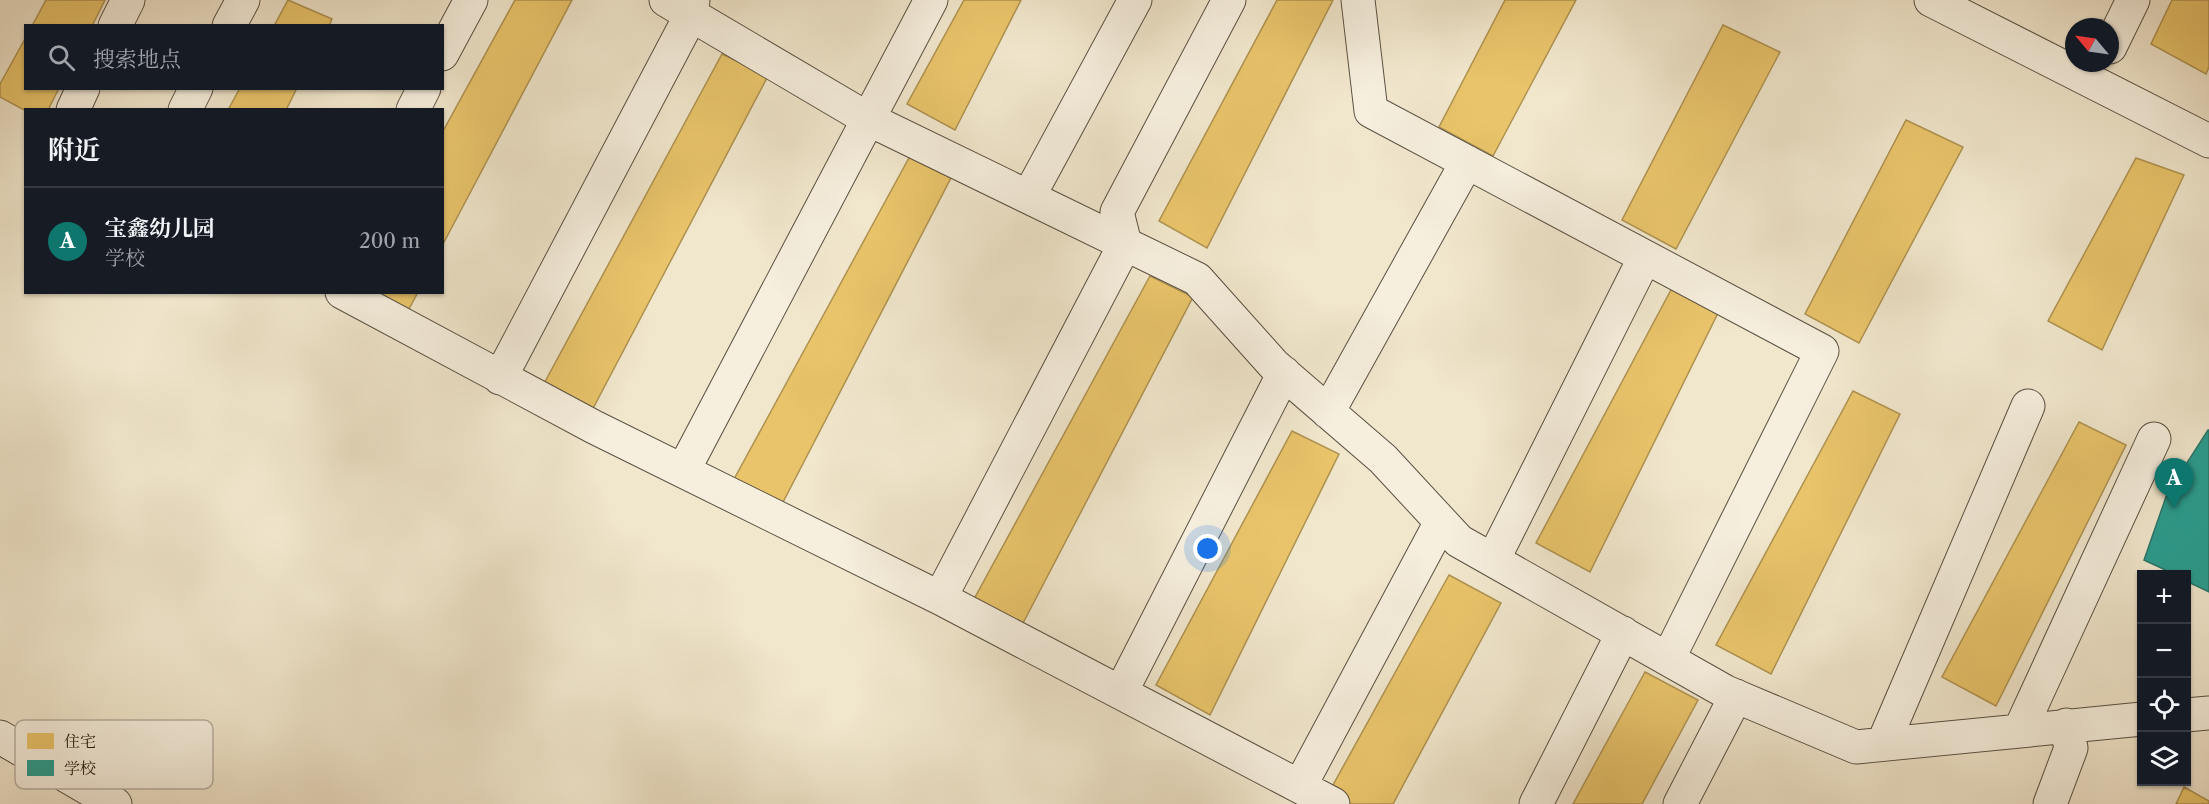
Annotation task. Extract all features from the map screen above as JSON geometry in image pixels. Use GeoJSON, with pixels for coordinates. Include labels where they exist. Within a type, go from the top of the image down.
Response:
{"type":"FeatureCollection","features":[{"type":"Feature","properties":{"kind":"street"},"geometry":{"type":"LineString","coordinates":[[116,24],[128,0]]}},
{"type":"Feature","properties":{"kind":"street"},"geometry":{"type":"LineString","coordinates":[[230,24],[243,0]]}},
{"type":"Feature","properties":{"kind":"street"},"geometry":{"type":"LineString","coordinates":[[444,50],[471,0]]}},
{"type":"Feature","properties":{"kind":"street"},"geometry":{"type":"LineString","coordinates":[[683,471],[931,0]]}},
{"type":"Feature","properties":{"kind":"street"},"geometry":{"type":"LineString","coordinates":[[1029,196],[1135,0]]}},
{"type":"Feature","properties":{"kind":"street"},"geometry":{"type":"LineString","coordinates":[[940,598],[1125,244],[1117,212],[1229,0]]}},
{"type":"Feature","properties":{"kind":"street"},"geometry":{"type":"LineString","coordinates":[[1358,0],[1371,111],[1822,351],[1668,659]]}},
{"type":"Feature","properties":{"kind":"street"},"geometry":{"type":"LineString","coordinates":[[1931,0],[2065,58]]}},
{"type":"Feature","properties":{"kind":"street"},"geometry":{"type":"LineString","coordinates":[[2119,29],[2133,0]]}},
{"type":"Feature","properties":{"kind":"street"},"geometry":{"type":"LineString","coordinates":[[500,378],[683,5],[868,119],[1197,279],[1284,373],[1383,459],[1460,541],[1736,696],[1856,747],[2137,719]]}},
{"type":"Feature","properties":{"kind":"street"},"geometry":{"type":"LineString","coordinates":[[2097,72],[2209,141]]}},
{"type":"Feature","properties":{"kind":"street"},"geometry":{"type":"LineString","coordinates":[[74,108],[82,90]]}},
{"type":"Feature","properties":{"kind":"street"},"geometry":{"type":"LineString","coordinates":[[186,108],[195,90]]}},
{"type":"Feature","properties":{"kind":"street"},"geometry":{"type":"LineString","coordinates":[[414,108],[423,90]]}},
{"type":"Feature","properties":{"kind":"street"},"geometry":{"type":"LineString","coordinates":[[1328,412],[1467,162]]}},
{"type":"Feature","properties":{"kind":"street"},"geometry":{"type":"LineString","coordinates":[[1492,560],[1645,257]]}},
{"type":"Feature","properties":{"kind":"street"},"geometry":{"type":"LineString","coordinates":[[346,294],[500,378],[940,598],[1333,804]]}},
{"type":"Feature","properties":{"kind":"street"},"geometry":{"type":"LineString","coordinates":[[1121,692],[1284,373]]}},
{"type":"Feature","properties":{"kind":"street"},"geometry":{"type":"LineString","coordinates":[[1883,744],[2028,406]]}},
{"type":"Feature","properties":{"kind":"street"},"geometry":{"type":"LineString","coordinates":[[2020,730],[2154,439]]}},
{"type":"Feature","properties":{"kind":"street"},"geometry":{"type":"LineString","coordinates":[[1300,786],[1442,522]]}},
{"type":"Feature","properties":{"kind":"street"},"geometry":{"type":"LineString","coordinates":[[1536,804],[1623,633]]}},
{"type":"Feature","properties":{"kind":"street"},"geometry":{"type":"LineString","coordinates":[[1680,804],[1736,696]]}},
{"type":"Feature","properties":{"kind":"street"},"geometry":{"type":"LineString","coordinates":[[2191,715],[2209,713]]}},
{"type":"Feature","properties":{"kind":"street"},"geometry":{"type":"LineString","coordinates":[[2050,804],[2071,748],[2066,726]]}},
{"type":"Feature","properties":{"kind":"street"},"geometry":{"type":"LineString","coordinates":[[0,737],[15,746]]}},
{"type":"Feature","properties":{"kind":"street"},"geometry":{"type":"LineString","coordinates":[[89,789],[115,804]]}},
{"type":"Feature","properties":{"kind":"building: 住宅"},"geometry":{"type":"Polygon","coordinates":[[[46,0],[105,0],[93,24],[33,24],[46,0]]]}},
{"type":"Feature","properties":{"kind":"building: 住宅"},"geometry":{"type":"Polygon","coordinates":[[[288,0],[332,19],[330,24],[275,24],[288,0]]]}},
{"type":"Feature","properties":{"kind":"building: 住宅"},"geometry":{"type":"Polygon","coordinates":[[[515,0],[572,0],[444,242],[444,129],[515,0]]]}},
{"type":"Feature","properties":{"kind":"building: 住宅"},"geometry":{"type":"Polygon","coordinates":[[[964,0],[1021,0],[955,130],[907,104],[964,0]]]}},
{"type":"Feature","properties":{"kind":"building: 住宅"},"geometry":{"type":"Polygon","coordinates":[[[1277,0],[1333,0],[1207,248],[1159,221],[1277,0]]]}},
{"type":"Feature","properties":{"kind":"building: 住宅"},"geometry":{"type":"Polygon","coordinates":[[[1505,0],[1576,0],[1493,156],[1439,127],[1505,0]]]}},
{"type":"Feature","properties":{"kind":"building: 住宅"},"geometry":{"type":"Polygon","coordinates":[[[2172,0],[2209,0],[2209,67],[2206,74],[2151,44],[2172,0]]]}},
{"type":"Feature","properties":{"kind":"building: 住宅"},"geometry":{"type":"Polygon","coordinates":[[[1723,25],[1780,52],[1676,249],[1622,220],[1723,25]]]}},
{"type":"Feature","properties":{"kind":"building: 住宅"},"geometry":{"type":"Polygon","coordinates":[[[24,41],[24,90],[58,90],[49,108],[24,108],[24,110],[0,97],[0,84],[24,41]]]}},
{"type":"Feature","properties":{"kind":"building: 住宅"},"geometry":{"type":"Polygon","coordinates":[[[722,54],[768,76],[589,416],[540,391],[722,54]]]}},
{"type":"Feature","properties":{"kind":"building: 住宅"},"geometry":{"type":"Polygon","coordinates":[[[239,90],[296,90],[287,108],[229,108],[239,90]]]}},
{"type":"Feature","properties":{"kind":"building: 住宅"},"geometry":{"type":"Polygon","coordinates":[[[1906,120],[1963,147],[1859,343],[1805,314],[1906,120]]]}},
{"type":"Feature","properties":{"kind":"building: 住宅"},"geometry":{"type":"Polygon","coordinates":[[[910,156],[952,176],[781,506],[733,481],[910,156]]]}},
{"type":"Feature","properties":{"kind":"building: 住宅"},"geometry":{"type":"Polygon","coordinates":[[[2136,158],[2184,175],[2102,350],[2048,321],[2136,158]]]}},
{"type":"Feature","properties":{"kind":"building: 住宅"},"geometry":{"type":"Polygon","coordinates":[[[1150,276],[1193,297],[1021,627],[973,601],[1150,276]]]}},
{"type":"Feature","properties":{"kind":"building: 住宅"},"geometry":{"type":"Polygon","coordinates":[[[1672,288],[1719,311],[1590,572],[1536,543],[1672,288]]]}},
{"type":"Feature","properties":{"kind":"building: 住宅"},"geometry":{"type":"Polygon","coordinates":[[[377,294],[417,294],[408,311],[377,294]]]}},
{"type":"Feature","properties":{"kind":"building: 住宅"},"geometry":{"type":"Polygon","coordinates":[[[1853,391],[1900,414],[1771,674],[1716,645],[1853,391]]]}},
{"type":"Feature","properties":{"kind":"building: 住宅"},"geometry":{"type":"Polygon","coordinates":[[[2079,422],[2126,445],[1996,706],[1942,677],[2079,422]]]}},
{"type":"Feature","properties":{"kind":"building: 住宅"},"geometry":{"type":"Polygon","coordinates":[[[1292,431],[1339,454],[1210,715],[1156,685],[1292,431]]]}},
{"type":"Feature","properties":{"kind":"building: 住宅"},"geometry":{"type":"Polygon","coordinates":[[[1449,575],[1501,603],[1393,804],[1346,804],[1328,794],[1449,575]]]}},
{"type":"Feature","properties":{"kind":"building: 住宅"},"geometry":{"type":"Polygon","coordinates":[[[1645,672],[1698,700],[1642,804],[1573,804],[1645,672]]]}},
{"type":"Feature","properties":{"kind":"building: 住宅"},"geometry":{"type":"Polygon","coordinates":[[[2184,787],[2209,801],[2209,804],[2176,804],[2184,787]]]}},
{"type":"Feature","properties":{"kind":"building: 学校"},"geometry":{"type":"Polygon","coordinates":[[[2209,430],[2209,592],[2191,583],[2191,570],[2165,570],[2144,560],[2167,494],[2209,430]]]}},
{"type":"Feature","properties":{"kind":"place","name":"宝鑫幼儿园"},"geometry":{"type":"Point","coordinates":[2174,508]}}]}
